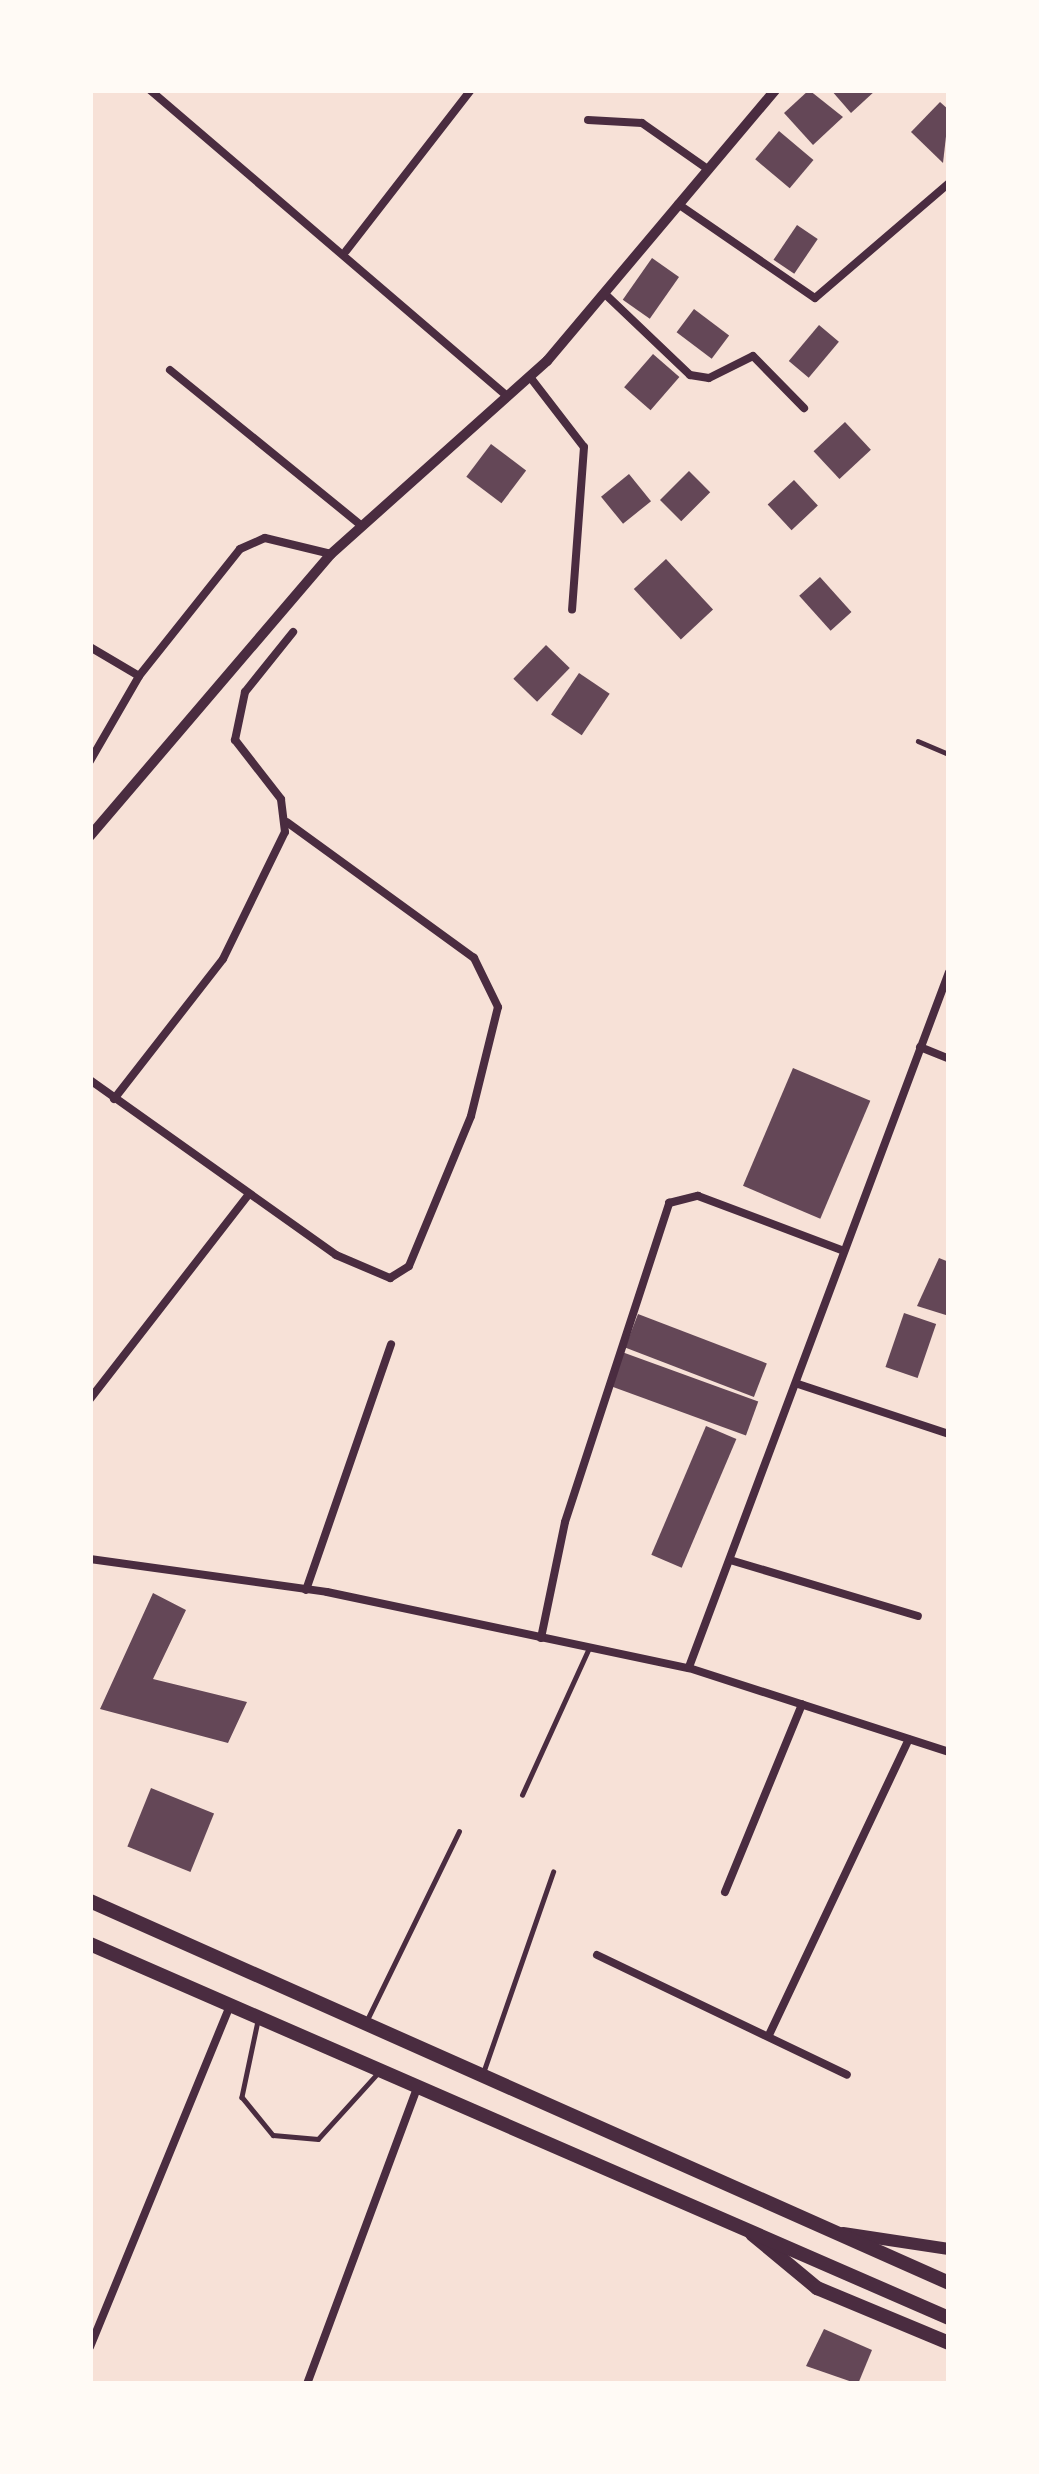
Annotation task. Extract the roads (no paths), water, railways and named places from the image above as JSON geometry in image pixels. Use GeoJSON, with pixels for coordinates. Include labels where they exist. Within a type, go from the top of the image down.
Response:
{"type":"FeatureCollection","features":[{"type":"Feature","properties":{"kind":"main road"},"geometry":{"type":"LineString","coordinates":[[90,1901],[363,2027],[949,2283]]}},
{"type":"Feature","properties":{"kind":"main road"},"geometry":{"type":"LineString","coordinates":[[90,1910],[209,1956]]}},
{"type":"Feature","properties":{"kind":"main road"},"geometry":{"type":"LineString","coordinates":[[90,1944],[949,2318]]}},
{"type":"Feature","properties":{"kind":"main road"},"geometry":{"type":"LineString","coordinates":[[744,2227],[817,2288],[949,2343]]}},
{"type":"Feature","properties":{"kind":"main road"},"geometry":{"type":"LineString","coordinates":[[840,2233],[949,2248]]}},
{"type":"Feature","properties":{"kind":"street"},"geometry":{"type":"LineString","coordinates":[[150,90],[346,251],[507,396]]}},
{"type":"Feature","properties":{"kind":"street"},"geometry":{"type":"LineString","coordinates":[[346,251],[471,90]]}},
{"type":"Feature","properties":{"kind":"street"},"geometry":{"type":"LineString","coordinates":[[90,836],[331,554],[530,377],[775,90]]}},
{"type":"Feature","properties":{"kind":"street"},"geometry":{"type":"LineString","coordinates":[[588,119],[642,123],[706,168]]}},
{"type":"Feature","properties":{"kind":"street"},"geometry":{"type":"LineString","coordinates":[[677,203],[815,298],[948,188]]}},
{"type":"Feature","properties":{"kind":"street"},"geometry":{"type":"LineString","coordinates":[[604,293],[690,375],[709,378],[753,356],[804,408]]}},
{"type":"Feature","properties":{"kind":"street"},"geometry":{"type":"LineString","coordinates":[[170,370],[362,526]]}},
{"type":"Feature","properties":{"kind":"street"},"geometry":{"type":"LineString","coordinates":[[530,377],[584,447],[572,610]]}},
{"type":"Feature","properties":{"kind":"street"},"geometry":{"type":"LineString","coordinates":[[90,761],[139,676],[246,544],[279,538],[331,554]]}},
{"type":"Feature","properties":{"kind":"street"},"geometry":{"type":"LineString","coordinates":[[90,1080],[336,1255],[401,1275],[446,1185],[500,1023],[474,958],[287,822],[235,740],[245,692],[293,632]]}},
{"type":"Feature","properties":{"kind":"street"},"geometry":{"type":"LineString","coordinates":[[90,647],[139,676]]}},
{"type":"Feature","properties":{"kind":"street"},"geometry":{"type":"LineString","coordinates":[[114,1099],[223,958],[287,822]]}},
{"type":"Feature","properties":{"kind":"street"},"geometry":{"type":"LineString","coordinates":[[688,1668],[949,972]]}},
{"type":"Feature","properties":{"kind":"street"},"geometry":{"type":"LineString","coordinates":[[920,1047],[949,1059]]}},
{"type":"Feature","properties":{"kind":"street"},"geometry":{"type":"LineString","coordinates":[[90,1399],[248,1195]]}},
{"type":"Feature","properties":{"kind":"street"},"geometry":{"type":"LineString","coordinates":[[541,1638],[565,1522],[669,1203],[698,1196],[844,1251]]}},
{"type":"Feature","properties":{"kind":"street"},"geometry":{"type":"LineString","coordinates":[[306,1590],[391,1344]]}},
{"type":"Feature","properties":{"kind":"street"},"geometry":{"type":"LineString","coordinates":[[798,1384],[949,1434]]}},
{"type":"Feature","properties":{"kind":"street"},"geometry":{"type":"LineString","coordinates":[[90,1559],[306,1590],[688,1668],[949,1752]]}},
{"type":"Feature","properties":{"kind":"street"},"geometry":{"type":"LineString","coordinates":[[730,1560],[918,1616]]}},
{"type":"Feature","properties":{"kind":"street"},"geometry":{"type":"LineString","coordinates":[[725,1892],[802,1705]]}},
{"type":"Feature","properties":{"kind":"street"},"geometry":{"type":"LineString","coordinates":[[769,2035],[909,1738]]}},
{"type":"Feature","properties":{"kind":"street"},"geometry":{"type":"LineString","coordinates":[[597,1955],[847,2075]]}},
{"type":"Feature","properties":{"kind":"street"},"geometry":{"type":"LineString","coordinates":[[90,2347],[232,2003]]}},
{"type":"Feature","properties":{"kind":"street"},"geometry":{"type":"LineString","coordinates":[[307,2384],[418,2083]]}},
{"type":"Feature","properties":{"kind":"lane"},"geometry":{"type":"LineString","coordinates":[[918,741],[949,754]]}},
{"type":"Feature","properties":{"kind":"lane"},"geometry":{"type":"LineString","coordinates":[[522,1795],[589,1648]]}},
{"type":"Feature","properties":{"kind":"lane"},"geometry":{"type":"LineString","coordinates":[[363,2027],[459,1831]]}},
{"type":"Feature","properties":{"kind":"lane"},"geometry":{"type":"LineString","coordinates":[[481,2079],[553,1873]]}},
{"type":"Feature","properties":{"kind":"lane"},"geometry":{"type":"LineString","coordinates":[[259,2015],[242,2097],[272,2135],[318,2139],[382,2068]]}}]}
